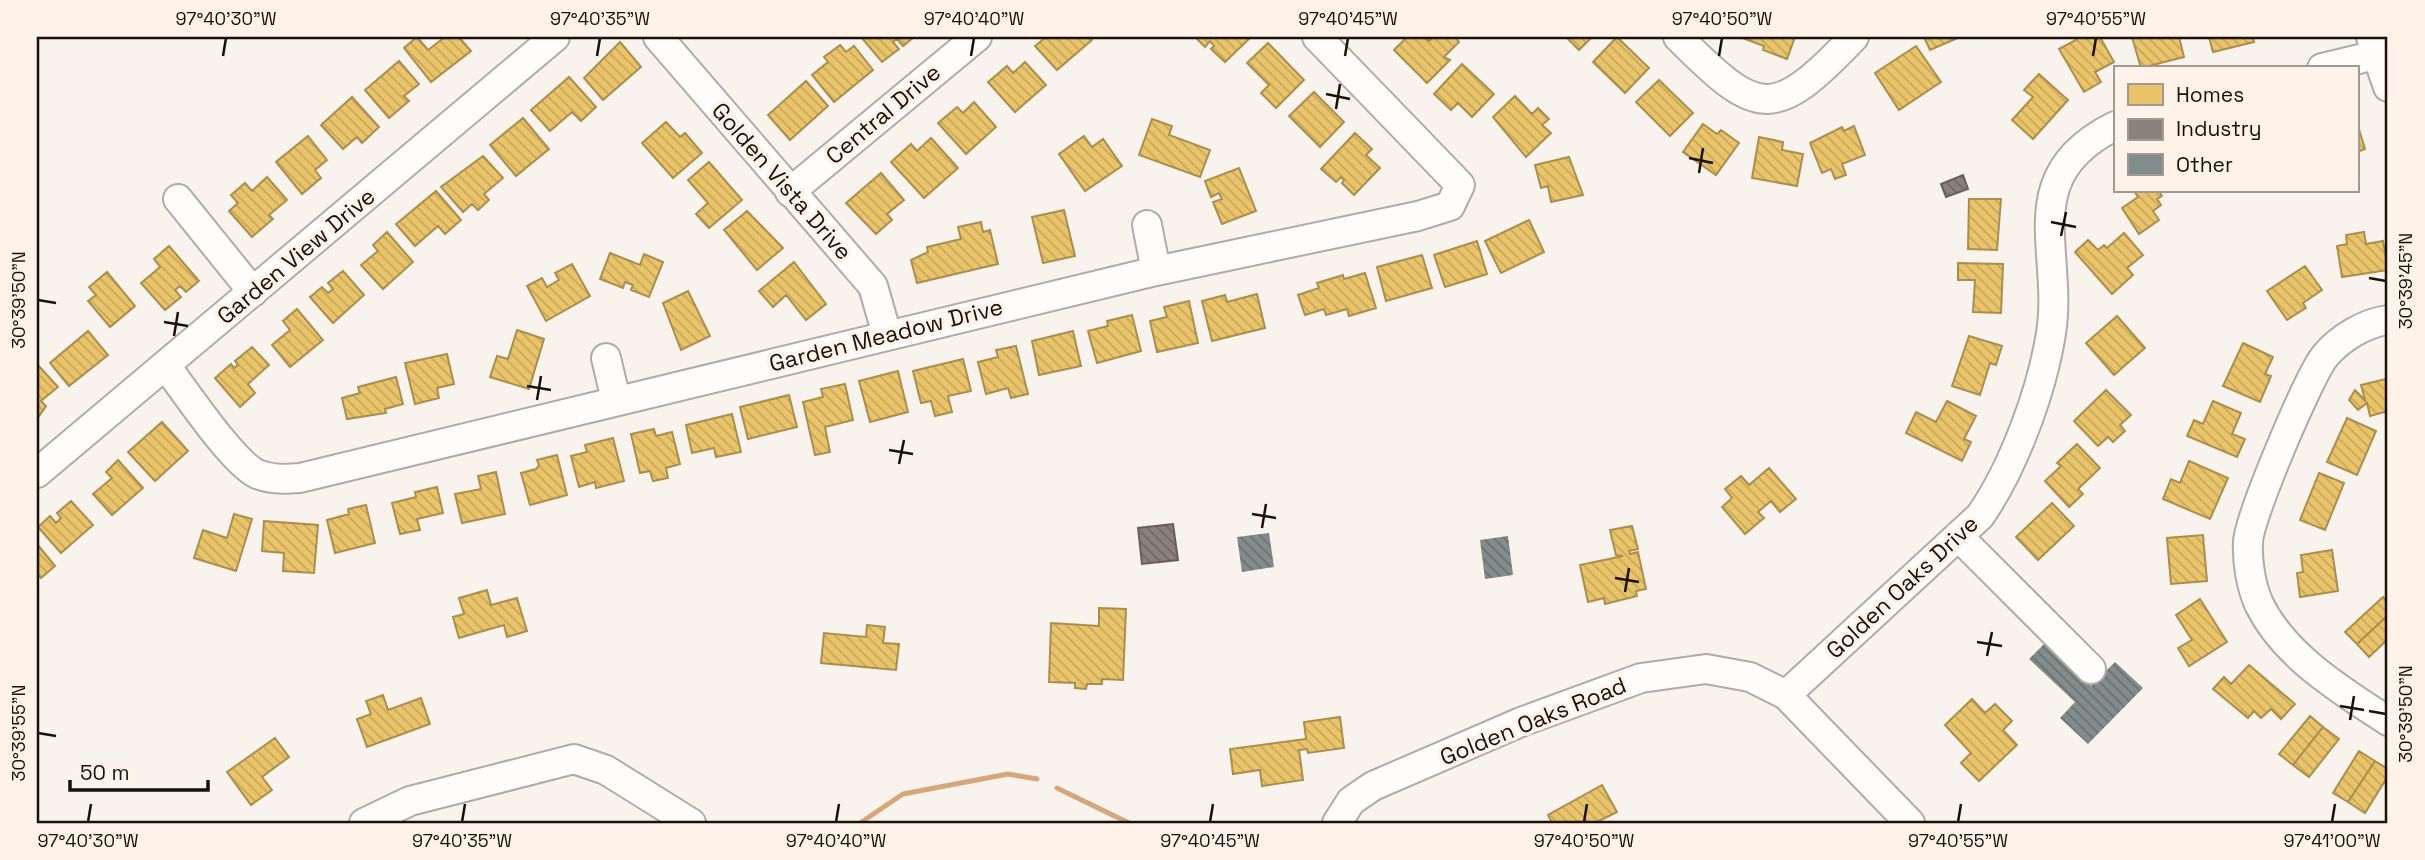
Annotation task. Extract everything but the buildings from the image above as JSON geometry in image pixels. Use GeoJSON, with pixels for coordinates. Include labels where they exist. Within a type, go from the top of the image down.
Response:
{"type":"FeatureCollection","features":[{"type":"Feature","properties":{"kind":"street","name":"Garden View Drive"},"geometry":{"type":"LineString","coordinates":[[37,474],[555,37]]}},
{"type":"Feature","properties":{"kind":"street","name":"Golden Vista Drive"},"geometry":{"type":"LineString","coordinates":[[658,37],[873,286],[887,335]]}},
{"type":"Feature","properties":{"kind":"street","name":"Central Drive"},"geometry":{"type":"LineString","coordinates":[[790,192],[977,37]]}},
{"type":"Feature","properties":{"kind":"street","name":"Garden Meadow Drive"},"geometry":{"type":"LineString","coordinates":[[166,366],[243,463],[256,474],[276,480],[300,478],[1156,271],[1418,216],[1450,206],[1460,185],[1317,37]]}},
{"type":"Feature","properties":{"kind":"street"},"geometry":{"type":"LineString","coordinates":[[1678,37],[1729,86],[1747,96],[1773,99],[1798,91],[1854,37]]}},
{"type":"Feature","properties":{"kind":"street"},"geometry":{"type":"LineString","coordinates":[[2327,66],[2379,47],[2388,87]]}},
{"type":"Feature","properties":{"kind":"street","name":"Golden Oaks Drive"},"geometry":{"type":"LineString","coordinates":[[1786,695],[1980,516],[1991,501],[2013,455],[2050,337],[2055,304],[2048,223],[2050,202],[2057,183],[2081,151],[2114,128]]}},
{"type":"Feature","properties":{"kind":"street"},"geometry":{"type":"LineString","coordinates":[[178,199],[253,292]]}},
{"type":"Feature","properties":{"kind":"street"},"geometry":{"type":"LineString","coordinates":[[1146,225],[1156,271]]}},
{"type":"Feature","properties":{"kind":"street"},"geometry":{"type":"LineString","coordinates":[[2388,320],[2348,335],[2325,356],[2261,498],[2248,539],[2253,584],[2269,620],[2300,657],[2388,721]]}},
{"type":"Feature","properties":{"kind":"street"},"geometry":{"type":"LineString","coordinates":[[606,358],[616,400]]}},
{"type":"Feature","properties":{"kind":"street"},"geometry":{"type":"LineString","coordinates":[[1958,536],[2091,669]]}},
{"type":"Feature","properties":{"kind":"street","name":"Golden Oaks Road"},"geometry":{"type":"LineString","coordinates":[[1337,823],[1351,801],[1373,786],[1599,691],[1641,678],[1695,670],[1730,672],[1750,677],[1786,695],[1910,823]]}},
{"type":"Feature","properties":{"kind":"street"},"geometry":{"type":"LineString","coordinates":[[364,823],[410,801],[574,759],[606,770],[691,823]]}},
{"type":"Feature","properties":{"kind":"waterway"},"geometry":{"type":"LineString","coordinates":[[860,823],[903,794],[1008,774],[1037,779]]}},
{"type":"Feature","properties":{"kind":"waterway"},"geometry":{"type":"LineString","coordinates":[[1057,788],[1129,823]]}}]}
